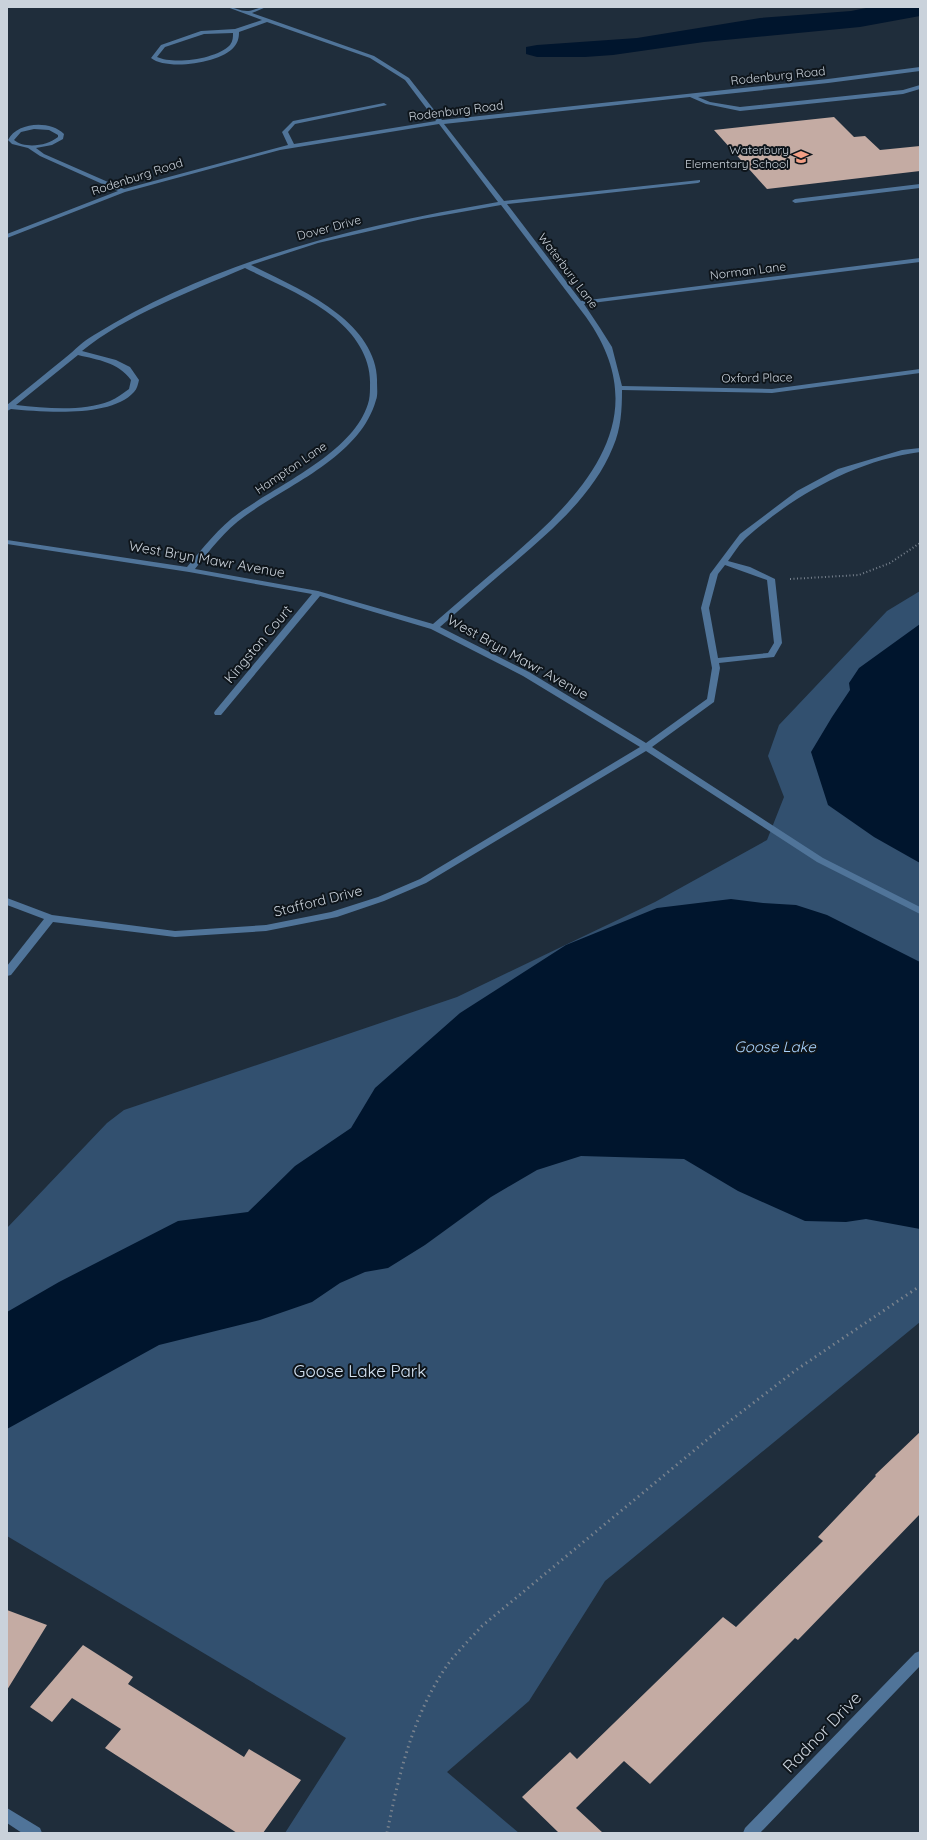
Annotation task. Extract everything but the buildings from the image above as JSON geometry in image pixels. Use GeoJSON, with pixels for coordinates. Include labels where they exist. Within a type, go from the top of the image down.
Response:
{"type":"FeatureCollection","features":[{"type":"Feature","properties":{"kind":"street","name":"Waterbury Lane"},"geometry":{"type":"LineString","coordinates":[[230,7],[345,46],[389,66],[407,79],[442,122],[579,303],[595,325],[611,354],[618,388],[618,413],[610,444],[600,468],[585,491],[547,531],[434,627]]}},
{"type":"Feature","properties":{"kind":"street"},"geometry":{"type":"LineString","coordinates":[[247,13],[263,7]]}},
{"type":"Feature","properties":{"kind":"street"},"geometry":{"type":"LineString","coordinates":[[236,31],[236,42],[231,47],[208,58],[165,63],[154,58],[163,46],[203,32],[236,31],[268,20]]}},
{"type":"Feature","properties":{"kind":"street","name":"Rodenburg Road"},"geometry":{"type":"LineString","coordinates":[[7,236],[123,191],[197,170],[292,146],[442,122],[828,81],[920,69]]}},
{"type":"Feature","properties":{"kind":"street"},"geometry":{"type":"LineString","coordinates":[[692,96],[708,103],[740,109],[903,92],[920,87]]}},
{"type":"Feature","properties":{"kind":"street"},"geometry":{"type":"LineString","coordinates":[[292,146],[285,132],[293,123],[384,105]]}},
{"type":"Feature","properties":{"kind":"street"},"geometry":{"type":"LineString","coordinates":[[30,147],[49,145],[57,142],[61,138],[61,134],[51,128],[38,127],[23,129],[12,136],[11,140],[14,143],[30,147],[42,155],[123,191]]}},
{"type":"Feature","properties":{"kind":"street","name":"Dover Drive"},"geometry":{"type":"LineString","coordinates":[[8,408],[95,337],[160,302],[245,265],[316,242],[422,217],[503,204],[698,181]]}},
{"type":"Feature","properties":{"kind":"street"},"geometry":{"type":"LineString","coordinates":[[795,201],[920,186]]}},
{"type":"Feature","properties":{"kind":"street","name":"Norman Lane"},"geometry":{"type":"LineString","coordinates":[[579,303],[920,260]]}},
{"type":"Feature","properties":{"kind":"street","name":"Hampton Lane"},"geometry":{"type":"LineString","coordinates":[[189,570],[221,534],[241,515],[310,473],[337,452],[362,423],[376,387],[372,362],[366,349],[346,324],[318,304],[245,265]]}},
{"type":"Feature","properties":{"kind":"street"},"geometry":{"type":"LineString","coordinates":[[8,408],[53,411],[85,408],[112,403],[132,390],[135,380],[127,369],[113,362],[76,352]]}},
{"type":"Feature","properties":{"kind":"street","name":"Oxford Place"},"geometry":{"type":"LineString","coordinates":[[618,388],[772,391],[920,372]]}},
{"type":"Feature","properties":{"kind":"street","name":"Stafford Drive"},"geometry":{"type":"LineString","coordinates":[[7,901],[50,918],[175,934],[266,928],[333,915],[381,899],[423,881],[646,747],[711,700],[716,668],[705,608],[714,574],[743,536],[800,493],[840,471],[905,452],[920,450]]}},
{"type":"Feature","properties":{"kind":"street","name":"West Bryn Mawr Avenue"},"geometry":{"type":"LineString","coordinates":[[7,542],[189,570],[318,593],[434,627],[526,674],[646,747],[820,860],[920,911]]}},
{"type":"Feature","properties":{"kind":"street"},"geometry":{"type":"LineString","coordinates":[[714,661],[771,655],[778,643],[771,579],[747,569],[723,562]]}},
{"type":"Feature","properties":{"kind":"street","name":"Kingston Court"},"geometry":{"type":"LineString","coordinates":[[218,713],[318,593]]}},
{"type":"Feature","properties":{"kind":"street"},"geometry":{"type":"LineString","coordinates":[[7,973],[50,918]]}},
{"type":"Feature","properties":{"kind":"street","name":"Radnor Drive"},"geometry":{"type":"LineString","coordinates":[[750,1833],[920,1656]]}},
{"type":"Feature","properties":{"kind":"street"},"geometry":{"type":"LineString","coordinates":[[7,1815],[35,1833]]}},
{"type":"Feature","properties":{"kind":"path"},"geometry":{"type":"LineString","coordinates":[[784,577],[791,580],[859,575],[890,562],[920,543]]}},
{"type":"Feature","properties":{"kind":"path"},"geometry":{"type":"LineString","coordinates":[[387,1833],[396,1784],[422,1710],[448,1664],[482,1626],[726,1424],[796,1370],[920,1286]]}},
{"type":"Feature","properties":{"kind":"green space","name":"Goose Lake Park"},"geometry":{"type":"Polygon","coordinates":[[[920,591],[920,1322],[605,1581],[529,1701],[447,1772],[519,1833],[285,1833],[346,1738],[7,1536],[7,1228],[107,1123],[124,1110],[457,997],[655,902],[767,840],[784,797],[768,756],[779,725],[887,611],[920,591]]]}},
{"type":"Feature","properties":{"kind":"water"},"geometry":{"type":"Polygon","coordinates":[[[871,7],[920,7],[920,16],[860,27],[704,42],[613,55],[585,57],[537,57],[526,54],[526,47],[537,45],[637,38],[760,18],[851,11],[871,7]]]}},
{"type":"Feature","properties":{"kind":"water"},"geometry":{"type":"Polygon","coordinates":[[[920,624],[920,863],[874,837],[828,805],[811,752],[850,690],[849,683],[859,668],[920,624]]]}},
{"type":"Feature","properties":{"kind":"water","name":"Goose Lake"},"geometry":{"type":"Polygon","coordinates":[[[731,899],[796,905],[827,915],[920,962],[920,1229],[866,1219],[846,1222],[805,1221],[738,1191],[684,1159],[581,1156],[537,1170],[491,1197],[425,1245],[388,1268],[365,1272],[340,1283],[312,1302],[260,1320],[159,1345],[7,1429],[7,1312],[59,1282],[178,1221],[248,1212],[295,1166],[351,1128],[375,1088],[460,1013],[566,945],[657,908],[731,899]]]}},
{"type":"Feature","properties":{"kind":"place","name":"Waterbury Elementary School"},"geometry":{"type":"Point","coordinates":[801,157]}}]}
